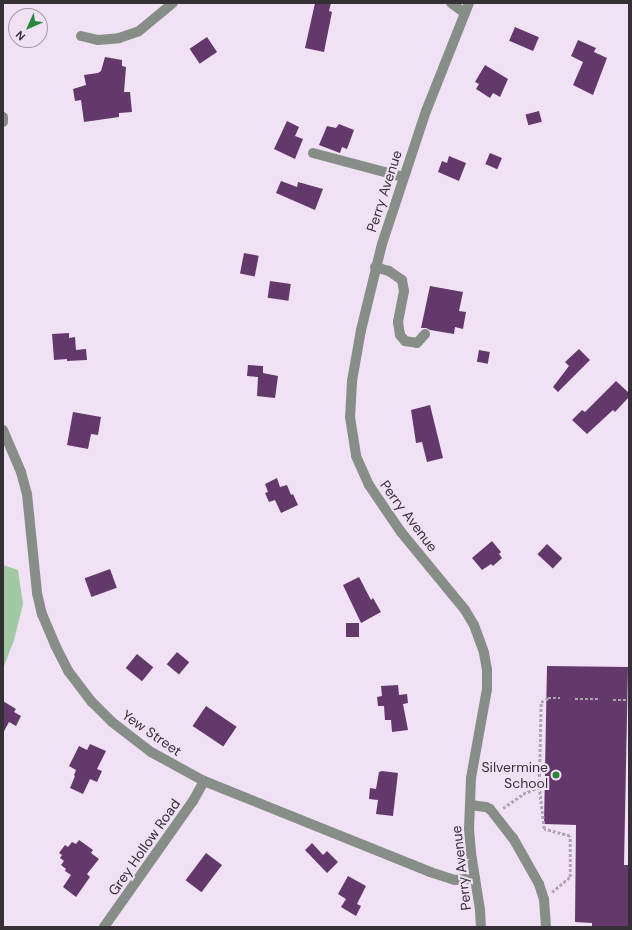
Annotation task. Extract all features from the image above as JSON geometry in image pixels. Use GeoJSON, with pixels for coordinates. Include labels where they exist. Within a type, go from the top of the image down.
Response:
{"type":"FeatureCollection","features":[{"type":"Feature","properties":{"kind":"street"},"geometry":{"type":"LineString","coordinates":[[81,36],[98,40],[119,38],[139,31],[173,3]]}},
{"type":"Feature","properties":{"kind":"street"},"geometry":{"type":"LineString","coordinates":[[450,3],[465,13]]}},
{"type":"Feature","properties":{"kind":"street","name":"Perry Avenue"},"geometry":{"type":"LineString","coordinates":[[469,3],[426,111],[403,177],[375,267],[362,324],[352,381],[350,417],[352,441],[360,468],[380,503],[400,532],[465,610],[474,625],[481,642],[487,670],[487,689],[473,764],[470,806],[470,849],[481,927]]}},
{"type":"Feature","properties":{"kind":"street"},"geometry":{"type":"LineString","coordinates":[[3,117],[3,122]]}},
{"type":"Feature","properties":{"kind":"street"},"geometry":{"type":"LineString","coordinates":[[313,153],[403,177]]}},
{"type":"Feature","properties":{"kind":"street"},"geometry":{"type":"LineString","coordinates":[[375,267],[389,271],[402,280],[404,291],[398,322],[400,336],[405,341],[417,343],[425,334]]}},
{"type":"Feature","properties":{"kind":"street","name":"Yew Street"},"geometry":{"type":"LineString","coordinates":[[3,430],[21,472],[27,494],[34,572],[42,614],[69,672],[92,702],[123,732],[168,763],[204,781],[430,872],[455,880],[475,878]]}},
{"type":"Feature","properties":{"kind":"street","name":"Grey Hollow Road"},"geometry":{"type":"LineString","coordinates":[[104,927],[193,801],[204,781]]}},
{"type":"Feature","properties":{"kind":"street"},"geometry":{"type":"LineString","coordinates":[[470,806],[486,807],[497,816],[531,866],[544,899],[546,927]]}},
{"type":"Feature","properties":{"kind":"path"},"geometry":{"type":"LineString","coordinates":[[544,899],[570,877],[570,836],[544,829],[539,787],[541,702],[548,698],[560,698]]}},
{"type":"Feature","properties":{"kind":"path"},"geometry":{"type":"LineString","coordinates":[[575,699],[598,699]]}},
{"type":"Feature","properties":{"kind":"path"},"geometry":{"type":"LineString","coordinates":[[613,700],[629,700]]}},
{"type":"Feature","properties":{"kind":"path"},"geometry":{"type":"LineString","coordinates":[[505,807],[523,794],[539,787]]}},
{"type":"Feature","properties":{"kind":"green space"},"geometry":{"type":"Polygon","coordinates":[[[3,565],[18,570],[23,604],[14,640],[3,669],[3,565]]]}},
{"type":"Feature","properties":{"kind":"building"},"geometry":{"type":"Polygon","coordinates":[[[315,3],[331,3],[329,11],[332,12],[324,52],[305,48],[315,3]]]}},
{"type":"Feature","properties":{"kind":"building"},"geometry":{"type":"Polygon","coordinates":[[[515,27],[539,37],[533,51],[509,41],[515,27]]]}},
{"type":"Feature","properties":{"kind":"building"},"geometry":{"type":"Polygon","coordinates":[[[207,37],[217,52],[200,64],[190,49],[207,37]]]}},
{"type":"Feature","properties":{"kind":"building"},"geometry":{"type":"Polygon","coordinates":[[[578,40],[596,48],[594,52],[607,58],[593,95],[573,85],[583,62],[571,56],[578,40]]]}},
{"type":"Feature","properties":{"kind":"building"},"geometry":{"type":"Polygon","coordinates":[[[105,57],[122,60],[122,66],[126,67],[124,92],[130,92],[132,112],[119,113],[119,117],[84,122],[81,100],[75,101],[73,89],[86,85],[84,75],[98,73],[101,71],[105,57]]]}},
{"type":"Feature","properties":{"kind":"building"},"geometry":{"type":"Polygon","coordinates":[[[485,65],[508,79],[500,97],[493,93],[490,98],[476,89],[479,84],[475,82],[485,65]]]}},
{"type":"Feature","properties":{"kind":"building"},"geometry":{"type":"Polygon","coordinates":[[[539,111],[542,122],[528,125],[525,115],[539,111]]]}},
{"type":"Feature","properties":{"kind":"building"},"geometry":{"type":"Polygon","coordinates":[[[287,121],[299,127],[295,136],[303,139],[295,159],[274,149],[287,121]]]}},
{"type":"Feature","properties":{"kind":"building"},"geometry":{"type":"Polygon","coordinates":[[[339,124],[354,130],[347,149],[342,147],[340,153],[319,145],[327,126],[336,128],[339,124]]]}},
{"type":"Feature","properties":{"kind":"building"},"geometry":{"type":"Polygon","coordinates":[[[490,153],[502,158],[497,169],[485,164],[490,153]]]}},
{"type":"Feature","properties":{"kind":"building"},"geometry":{"type":"Polygon","coordinates":[[[449,156],[466,163],[459,181],[438,172],[442,161],[447,163],[449,156]]]}},
{"type":"Feature","properties":{"kind":"building"},"geometry":{"type":"Polygon","coordinates":[[[281,181],[297,187],[298,182],[323,189],[315,210],[276,193],[281,181]]]}},
{"type":"Feature","properties":{"kind":"building"},"geometry":{"type":"Polygon","coordinates":[[[244,253],[259,256],[255,276],[240,274],[244,253]]]}},
{"type":"Feature","properties":{"kind":"building"},"geometry":{"type":"Polygon","coordinates":[[[270,281],[291,284],[288,301],[268,298],[270,281]]]}},
{"type":"Feature","properties":{"kind":"building"},"geometry":{"type":"Polygon","coordinates":[[[430,286],[463,292],[459,311],[466,312],[463,329],[455,327],[454,334],[421,328],[430,286]]]}},
{"type":"Feature","properties":{"kind":"building"},"geometry":{"type":"Polygon","coordinates":[[[69,333],[69,338],[75,337],[76,350],[86,349],[87,360],[54,360],[52,334],[69,333]]]}},
{"type":"Feature","properties":{"kind":"building"},"geometry":{"type":"Polygon","coordinates":[[[579,349],[590,360],[558,392],[553,387],[569,366],[565,362],[579,349]]]}},
{"type":"Feature","properties":{"kind":"building"},"geometry":{"type":"Polygon","coordinates":[[[479,350],[490,352],[488,364],[477,362],[479,350]]]}},
{"type":"Feature","properties":{"kind":"building"},"geometry":{"type":"Polygon","coordinates":[[[248,365],[263,366],[263,373],[278,376],[275,398],[257,396],[258,377],[247,376],[248,365]]]}},
{"type":"Feature","properties":{"kind":"building"},"geometry":{"type":"Polygon","coordinates":[[[616,381],[629,393],[629,397],[615,412],[613,410],[587,434],[572,420],[582,410],[585,412],[616,381]]]}},
{"type":"Feature","properties":{"kind":"building"},"geometry":{"type":"Polygon","coordinates":[[[430,405],[443,458],[427,462],[422,442],[416,443],[411,410],[430,405]]]}},
{"type":"Feature","properties":{"kind":"building"},"geometry":{"type":"Polygon","coordinates":[[[73,412],[101,417],[98,435],[91,434],[88,449],[67,445],[73,412]]]}},
{"type":"Feature","properties":{"kind":"building"},"geometry":{"type":"Polygon","coordinates":[[[277,478],[280,487],[287,485],[291,495],[293,494],[298,505],[281,513],[275,500],[269,502],[265,493],[268,492],[265,484],[277,478]]]}},
{"type":"Feature","properties":{"kind":"building"},"geometry":{"type":"Polygon","coordinates":[[[492,541],[501,552],[499,554],[502,558],[493,566],[491,564],[482,570],[472,558],[492,541]]]}},
{"type":"Feature","properties":{"kind":"building"},"geometry":{"type":"Polygon","coordinates":[[[547,544],[562,558],[553,569],[537,554],[547,544]]]}},
{"type":"Feature","properties":{"kind":"building"},"geometry":{"type":"Polygon","coordinates":[[[110,569],[117,588],[91,597],[85,578],[110,569]]]}},
{"type":"Feature","properties":{"kind":"building"},"geometry":{"type":"Polygon","coordinates":[[[359,577],[371,600],[373,598],[381,612],[361,623],[343,585],[359,577]]]}},
{"type":"Feature","properties":{"kind":"building"},"geometry":{"type":"Polygon","coordinates":[[[346,623],[359,623],[359,637],[346,637],[346,623]]]}},
{"type":"Feature","properties":{"kind":"building"},"geometry":{"type":"Polygon","coordinates":[[[177,652],[189,662],[179,675],[167,664],[177,652]]]}},
{"type":"Feature","properties":{"kind":"building"},"geometry":{"type":"Polygon","coordinates":[[[137,654],[153,667],[142,681],[126,668],[137,654]]]}},
{"type":"Feature","properties":{"kind":"building"},"geometry":{"type":"Polygon","coordinates":[[[547,666],[628,667],[624,865],[629,865],[629,927],[592,927],[592,923],[575,922],[576,825],[544,824],[547,666]]]}},
{"type":"Feature","properties":{"kind":"building"},"geometry":{"type":"Polygon","coordinates":[[[398,685],[399,695],[407,694],[408,703],[403,704],[408,730],[392,732],[391,720],[385,720],[384,706],[378,706],[377,697],[382,696],[381,686],[398,685]]]}},
{"type":"Feature","properties":{"kind":"building"},"geometry":{"type":"Polygon","coordinates":[[[3,701],[16,709],[14,712],[21,716],[16,726],[9,722],[3,733],[3,701]]]}},
{"type":"Feature","properties":{"kind":"building"},"geometry":{"type":"Polygon","coordinates":[[[206,706],[237,727],[223,747],[193,726],[206,706]]]}},
{"type":"Feature","properties":{"kind":"building"},"geometry":{"type":"Polygon","coordinates":[[[90,744],[106,751],[97,769],[102,771],[97,782],[90,779],[83,794],[70,788],[76,770],[69,766],[79,746],[87,750],[90,744]]]}},
{"type":"Feature","properties":{"kind":"building"},"geometry":{"type":"Polygon","coordinates":[[[379,772],[398,773],[393,816],[376,814],[378,800],[369,799],[370,788],[376,789],[379,772]]]}},
{"type":"Feature","properties":{"kind":"building"},"geometry":{"type":"Polygon","coordinates":[[[79,840],[93,850],[91,853],[99,859],[87,874],[90,877],[76,897],[63,887],[71,875],[65,871],[66,869],[61,865],[64,861],[60,858],[62,855],[59,853],[65,845],[68,847],[72,842],[76,844],[79,840]]]}},
{"type":"Feature","properties":{"kind":"building"},"geometry":{"type":"Polygon","coordinates":[[[312,843],[323,855],[327,851],[338,862],[327,873],[305,850],[312,843]]]}},
{"type":"Feature","properties":{"kind":"building"},"geometry":{"type":"Polygon","coordinates":[[[206,853],[222,865],[202,892],[186,880],[206,853]]]}},
{"type":"Feature","properties":{"kind":"building"},"geometry":{"type":"Polygon","coordinates":[[[348,876],[366,886],[357,904],[361,906],[356,916],[341,907],[346,899],[338,894],[348,876]]]}},
{"type":"Feature","properties":{"kind":"place","name":"Silvermine School"},"geometry":{"type":"Point","coordinates":[556,775]}}]}
